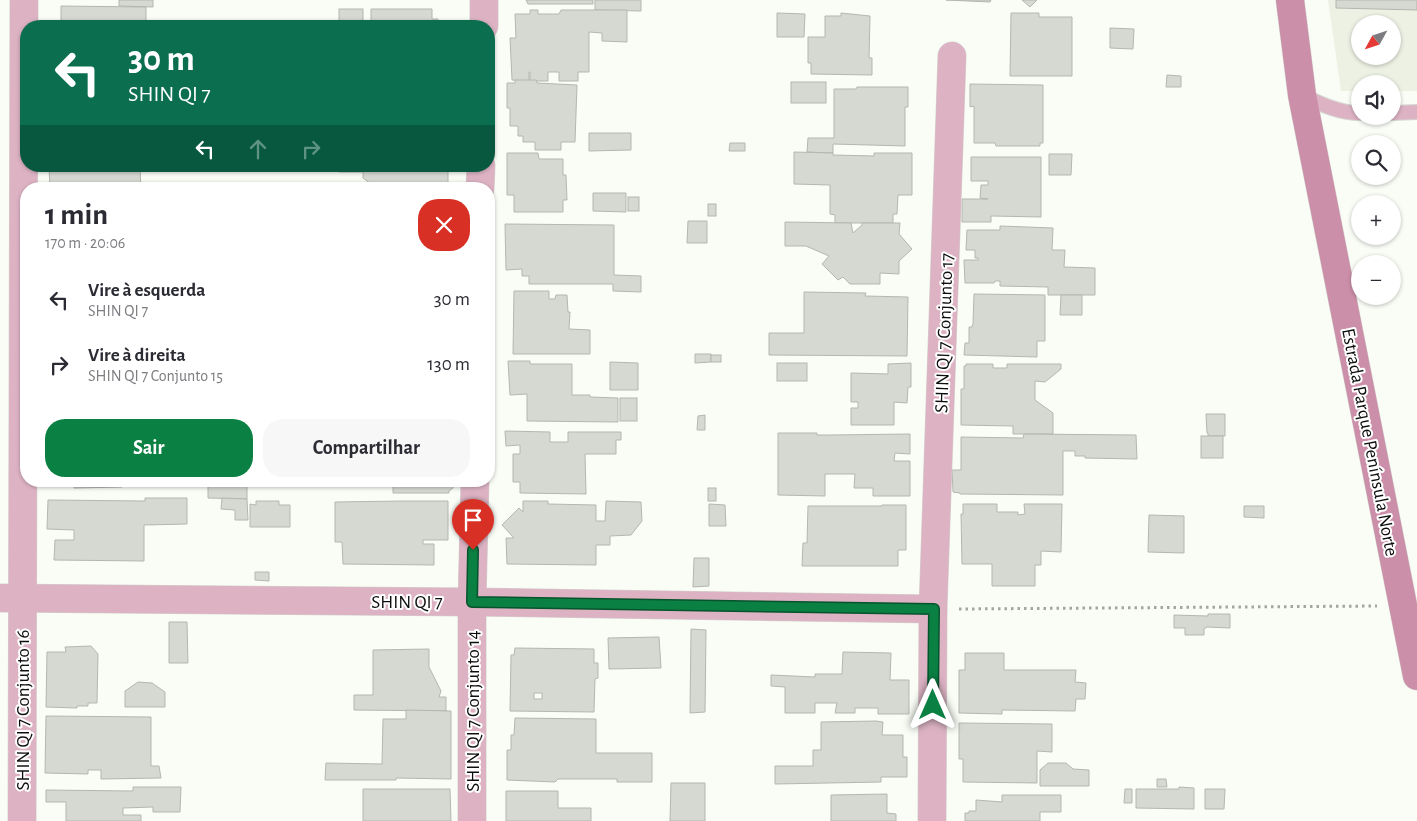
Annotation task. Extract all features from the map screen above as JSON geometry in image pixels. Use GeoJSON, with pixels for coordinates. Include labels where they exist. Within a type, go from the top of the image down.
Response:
{"type":"FeatureCollection","features":[{"type":"Feature","properties":{"kind":"main road","name":"Estrada Parque Península Norte"},"geometry":{"type":"LineString","coordinates":[[1290,0],[1302,95],[1417,676]]}},
{"type":"Feature","properties":{"kind":"street","name":"SHIN QI 7 Conjunto 16"},"geometry":{"type":"LineString","coordinates":[[24,0],[24,20]]}},
{"type":"Feature","properties":{"kind":"street"},"geometry":{"type":"LineString","coordinates":[[484,0],[484,20]]}},
{"type":"Feature","properties":{"kind":"street","name":"SHIN QI 7 Conjunto 17"},"geometry":{"type":"LineString","coordinates":[[932,821],[934,609],[952,56]]}},
{"type":"Feature","properties":{"kind":"street","name":"SHIN QI 7 Conjunto 16"},"geometry":{"type":"LineString","coordinates":[[20,184],[11,598],[22,821]]}},
{"type":"Feature","properties":{"kind":"street","name":"SHIN QI 7 Conjunto 14"},"geometry":{"type":"LineString","coordinates":[[472,821],[474,487]]}},
{"type":"Feature","properties":{"kind":"street","name":"SHIN QI 7"},"geometry":{"type":"LineString","coordinates":[[11,598],[934,609]]}},
{"type":"Feature","properties":{"kind":"lane"},"geometry":{"type":"LineString","coordinates":[[1302,95],[1327,107],[1351,113]]}},
{"type":"Feature","properties":{"kind":"lane"},"geometry":{"type":"LineString","coordinates":[[1401,112],[1417,112]]}},
{"type":"Feature","properties":{"kind":"path"},"geometry":{"type":"LineString","coordinates":[[934,609],[1403,606]]}},
{"type":"Feature","properties":{"kind":"shaded area"},"geometry":{"type":"Polygon","coordinates":[[[1328,0],[1417,0],[1417,91],[1401,91],[1401,75],[1351,75],[1351,91],[1341,91],[1328,0]]]}},
{"type":"Feature","properties":{"kind":"building"},"geometry":{"type":"Polygon","coordinates":[[[119,0],[153,0],[153,7],[119,6],[119,0]]]}},
{"type":"Feature","properties":{"kind":"building"},"geometry":{"type":"Polygon","coordinates":[[[526,0],[593,0],[593,4],[528,4],[526,0]]]}},
{"type":"Feature","properties":{"kind":"building"},"geometry":{"type":"Polygon","coordinates":[[[595,0],[641,0],[641,11],[595,10],[595,0]]]}},
{"type":"Feature","properties":{"kind":"building"},"geometry":{"type":"Polygon","coordinates":[[[946,0],[991,0],[990,2],[946,0]]]}},
{"type":"Feature","properties":{"kind":"building"},"geometry":{"type":"Polygon","coordinates":[[[1022,0],[1037,0],[1030,7],[1022,0]]]}},
{"type":"Feature","properties":{"kind":"building"},"geometry":{"type":"Polygon","coordinates":[[[1336,0],[1417,0],[1417,10],[1336,8],[1336,0]]]}},
{"type":"Feature","properties":{"kind":"building"},"geometry":{"type":"Polygon","coordinates":[[[61,6],[146,7],[146,20],[61,20],[61,6]]]}},
{"type":"Feature","properties":{"kind":"building"},"geometry":{"type":"Polygon","coordinates":[[[339,9],[363,9],[363,20],[339,20],[339,9]]]}},
{"type":"Feature","properties":{"kind":"building"},"geometry":{"type":"Polygon","coordinates":[[[371,9],[432,9],[432,19],[438,19],[438,20],[371,20],[371,9]]]}},
{"type":"Feature","properties":{"kind":"building"},"geometry":{"type":"Polygon","coordinates":[[[530,10],[538,10],[538,14],[559,14],[561,10],[627,10],[627,42],[602,41],[602,33],[589,32],[589,72],[578,72],[578,81],[559,81],[559,72],[548,72],[548,81],[530,81],[530,72],[529,81],[512,80],[510,38],[516,38],[515,14],[530,14],[530,10]]]}},
{"type":"Feature","properties":{"kind":"building"},"geometry":{"type":"Polygon","coordinates":[[[777,13],[805,14],[804,37],[777,37],[777,13]]]}},
{"type":"Feature","properties":{"kind":"building"},"geometry":{"type":"Polygon","coordinates":[[[841,13],[870,16],[869,58],[872,58],[872,75],[811,74],[811,63],[808,63],[808,37],[825,37],[825,16],[841,16],[841,13]]]}},
{"type":"Feature","properties":{"kind":"building"},"geometry":{"type":"Polygon","coordinates":[[[1011,13],[1039,13],[1039,17],[1072,17],[1072,76],[1010,76],[1011,13]]]}},
{"type":"Feature","properties":{"kind":"building"},"geometry":{"type":"Polygon","coordinates":[[[1110,28],[1134,29],[1133,49],[1110,48],[1110,28]]]}},
{"type":"Feature","properties":{"kind":"building"},"geometry":{"type":"Polygon","coordinates":[[[1167,75],[1181,76],[1181,87],[1166,87],[1167,75]]]}},
{"type":"Feature","properties":{"kind":"building"},"geometry":{"type":"Polygon","coordinates":[[[515,80],[536,80],[537,83],[577,85],[575,142],[561,142],[561,150],[535,150],[535,142],[523,142],[523,136],[518,136],[518,126],[510,126],[510,108],[507,108],[507,83],[515,83],[515,80]]]}},
{"type":"Feature","properties":{"kind":"building"},"geometry":{"type":"Polygon","coordinates":[[[791,82],[826,82],[826,103],[791,103],[791,82]]]}},
{"type":"Feature","properties":{"kind":"building"},"geometry":{"type":"Polygon","coordinates":[[[970,84],[1043,85],[1043,143],[1040,143],[1040,146],[996,146],[995,143],[974,143],[974,106],[970,107],[970,84]]]}},
{"type":"Feature","properties":{"kind":"building"},"geometry":{"type":"Polygon","coordinates":[[[857,87],[908,87],[908,107],[905,107],[905,146],[833,144],[833,153],[807,152],[808,138],[834,138],[834,89],[856,89],[857,87]]]}},
{"type":"Feature","properties":{"kind":"building"},"geometry":{"type":"Polygon","coordinates":[[[589,133],[631,133],[631,150],[589,151],[589,133]]]}},
{"type":"Feature","properties":{"kind":"building"},"geometry":{"type":"Polygon","coordinates":[[[730,143],[745,143],[745,151],[729,151],[730,143]]]}},
{"type":"Feature","properties":{"kind":"building"},"geometry":{"type":"Polygon","coordinates":[[[794,152],[874,156],[874,153],[912,153],[912,195],[898,195],[897,214],[893,214],[893,223],[835,223],[835,215],[830,214],[830,185],[794,184],[794,152]]]}},
{"type":"Feature","properties":{"kind":"building"},"geometry":{"type":"Polygon","coordinates":[[[507,153],[538,153],[539,159],[563,159],[563,175],[566,175],[567,200],[563,200],[563,212],[514,212],[514,195],[507,195],[507,153]]]}},
{"type":"Feature","properties":{"kind":"building"},"geometry":{"type":"Polygon","coordinates":[[[1049,154],[1072,154],[1071,175],[1049,175],[1049,154]]]}},
{"type":"Feature","properties":{"kind":"building"},"geometry":{"type":"Polygon","coordinates":[[[971,157],[1041,157],[1041,217],[991,216],[991,222],[962,222],[962,199],[988,199],[980,198],[981,185],[988,185],[988,181],[971,181],[971,157]]]}},
{"type":"Feature","properties":{"kind":"building"},"geometry":{"type":"Polygon","coordinates":[[[49,172],[140,172],[141,182],[50,182],[49,172]]]}},
{"type":"Feature","properties":{"kind":"building"},"geometry":{"type":"Polygon","coordinates":[[[363,172],[448,172],[448,182],[368,182],[363,178],[363,172]]]}},
{"type":"Feature","properties":{"kind":"building"},"geometry":{"type":"Polygon","coordinates":[[[593,193],[626,193],[626,212],[593,211],[593,193]]]}},
{"type":"Feature","properties":{"kind":"building"},"geometry":{"type":"Polygon","coordinates":[[[628,197],[639,197],[639,211],[628,211],[628,197]]]}},
{"type":"Feature","properties":{"kind":"building"},"geometry":{"type":"Polygon","coordinates":[[[708,204],[716,204],[716,216],[708,216],[708,204]]]}},
{"type":"Feature","properties":{"kind":"building"},"geometry":{"type":"Polygon","coordinates":[[[688,221],[707,221],[707,243],[687,243],[688,221]]]}},
{"type":"Feature","properties":{"kind":"building"},"geometry":{"type":"Polygon","coordinates":[[[785,222],[851,223],[853,233],[862,223],[900,223],[899,234],[912,249],[899,261],[899,274],[880,273],[880,284],[850,284],[843,277],[838,280],[822,264],[829,256],[806,246],[785,246],[785,222]]]}},
{"type":"Feature","properties":{"kind":"building"},"geometry":{"type":"Polygon","coordinates":[[[505,224],[614,225],[614,275],[641,276],[641,292],[613,291],[613,284],[529,284],[529,276],[522,276],[522,269],[506,270],[505,224]]]}},
{"type":"Feature","properties":{"kind":"building"},"geometry":{"type":"Polygon","coordinates":[[[1000,226],[1053,228],[1052,250],[1065,250],[1064,267],[1095,268],[1095,295],[1048,295],[1048,287],[1000,286],[1000,281],[995,281],[994,283],[965,283],[964,260],[978,260],[978,258],[975,258],[975,250],[966,250],[967,230],[1000,230],[1000,226]]]}},
{"type":"Feature","properties":{"kind":"building"},"geometry":{"type":"Polygon","coordinates":[[[514,291],[549,291],[549,299],[555,299],[556,295],[567,295],[568,312],[570,312],[569,329],[590,330],[590,354],[513,354],[514,291]]]}},
{"type":"Feature","properties":{"kind":"building"},"geometry":{"type":"Polygon","coordinates":[[[804,292],[866,293],[865,296],[908,297],[907,356],[769,355],[769,333],[804,333],[804,292]]]}},
{"type":"Feature","properties":{"kind":"building"},"geometry":{"type":"Polygon","coordinates":[[[974,294],[1045,295],[1045,341],[1037,341],[1037,357],[964,355],[965,343],[969,343],[969,327],[972,327],[973,324],[974,294]]]}},
{"type":"Feature","properties":{"kind":"building"},"geometry":{"type":"Polygon","coordinates":[[[1061,295],[1082,295],[1082,315],[1060,315],[1061,295]]]}},
{"type":"Feature","properties":{"kind":"building"},"geometry":{"type":"Polygon","coordinates":[[[695,354],[711,354],[711,362],[695,363],[695,354]]]}},
{"type":"Feature","properties":{"kind":"building"},"geometry":{"type":"Polygon","coordinates":[[[711,355],[721,355],[721,362],[711,362],[711,355]]]}},
{"type":"Feature","properties":{"kind":"building"},"geometry":{"type":"Polygon","coordinates":[[[508,361],[530,361],[530,364],[572,364],[572,395],[618,398],[618,422],[527,421],[527,394],[510,395],[508,361]]]}},
{"type":"Feature","properties":{"kind":"building"},"geometry":{"type":"Polygon","coordinates":[[[610,362],[638,363],[638,390],[610,390],[610,362]]]}},
{"type":"Feature","properties":{"kind":"building"},"geometry":{"type":"Polygon","coordinates":[[[777,363],[807,363],[807,381],[777,381],[777,363]]]}},
{"type":"Feature","properties":{"kind":"building"},"geometry":{"type":"Polygon","coordinates":[[[911,363],[911,387],[908,387],[907,403],[894,402],[894,425],[851,425],[851,408],[858,408],[858,402],[851,402],[851,373],[888,374],[888,364],[911,363]]]}},
{"type":"Feature","properties":{"kind":"building"},"geometry":{"type":"Polygon","coordinates":[[[966,364],[993,364],[993,368],[1007,368],[1007,364],[1061,364],[1061,369],[1045,382],[1035,381],[1035,400],[1053,413],[1053,434],[1013,434],[1013,426],[961,425],[961,389],[964,389],[964,366],[966,364]]]}},
{"type":"Feature","properties":{"kind":"building"},"geometry":{"type":"Polygon","coordinates":[[[620,398],[637,398],[637,421],[620,421],[620,398]]]}},
{"type":"Feature","properties":{"kind":"building"},"geometry":{"type":"Polygon","coordinates":[[[1206,414],[1225,414],[1225,436],[1208,436],[1206,414]]]}},
{"type":"Feature","properties":{"kind":"building"},"geometry":{"type":"Polygon","coordinates":[[[705,415],[705,430],[697,430],[698,416],[705,415]]]}},
{"type":"Feature","properties":{"kind":"building"},"geometry":{"type":"Polygon","coordinates":[[[505,431],[550,432],[550,442],[568,442],[568,432],[621,432],[621,440],[616,440],[616,454],[585,454],[586,494],[520,493],[520,482],[513,482],[513,454],[520,454],[520,445],[506,446],[505,431]]]}},
{"type":"Feature","properties":{"kind":"building"},"geometry":{"type":"Polygon","coordinates":[[[778,433],[817,433],[817,435],[910,434],[910,454],[895,453],[894,461],[910,461],[910,496],[873,496],[873,488],[854,488],[855,474],[825,474],[825,496],[778,495],[778,433]]]}},
{"type":"Feature","properties":{"kind":"building"},"geometry":{"type":"Polygon","coordinates":[[[1024,434],[1136,435],[1137,459],[1085,458],[1085,456],[1075,456],[1075,451],[1063,451],[1063,495],[960,494],[953,492],[952,470],[961,470],[961,437],[1023,438],[1024,434]]]}},
{"type":"Feature","properties":{"kind":"building"},"geometry":{"type":"Polygon","coordinates":[[[1201,436],[1223,436],[1223,458],[1201,458],[1201,436]]]}},
{"type":"Feature","properties":{"kind":"building"},"geometry":{"type":"Polygon","coordinates":[[[74,487],[122,487],[74,488],[74,487]]]}},
{"type":"Feature","properties":{"kind":"building"},"geometry":{"type":"Polygon","coordinates":[[[208,487],[247,487],[247,499],[208,498],[208,487]]]}},
{"type":"Feature","properties":{"kind":"building"},"geometry":{"type":"Polygon","coordinates":[[[393,487],[453,487],[449,493],[393,493],[393,487]]]}},
{"type":"Feature","properties":{"kind":"building"},"geometry":{"type":"Polygon","coordinates":[[[708,488],[716,488],[716,501],[708,501],[708,488]]]}},
{"type":"Feature","properties":{"kind":"building"},"geometry":{"type":"Polygon","coordinates":[[[145,498],[187,498],[187,524],[144,525],[144,561],[54,560],[55,540],[74,540],[74,530],[47,529],[48,500],[145,501],[145,498]]]}},
{"type":"Feature","properties":{"kind":"building"},"geometry":{"type":"Polygon","coordinates":[[[222,498],[247,499],[248,520],[235,520],[235,510],[221,509],[222,498]]]}},
{"type":"Feature","properties":{"kind":"building"},"geometry":{"type":"Polygon","coordinates":[[[256,501],[279,501],[279,505],[290,505],[290,527],[250,527],[250,504],[256,505],[256,501]]]}},
{"type":"Feature","properties":{"kind":"building"},"geometry":{"type":"Polygon","coordinates":[[[448,501],[448,540],[423,540],[423,544],[434,544],[434,565],[343,564],[342,542],[335,542],[335,502],[448,501]]]}},
{"type":"Feature","properties":{"kind":"building"},"geometry":{"type":"Polygon","coordinates":[[[523,501],[548,501],[548,504],[596,505],[596,521],[605,521],[606,501],[641,502],[642,521],[631,535],[610,536],[610,545],[596,545],[596,565],[507,564],[506,538],[514,538],[502,525],[519,508],[523,512],[523,501]]]}},
{"type":"Feature","properties":{"kind":"building"},"geometry":{"type":"Polygon","coordinates":[[[709,504],[725,505],[726,526],[709,526],[709,504]]]}},
{"type":"Feature","properties":{"kind":"building"},"geometry":{"type":"Polygon","coordinates":[[[963,504],[997,504],[997,512],[1018,512],[1018,515],[1025,514],[1024,504],[1062,504],[1061,552],[1041,551],[1041,565],[1035,565],[1035,586],[992,586],[992,564],[962,564],[961,514],[963,514],[963,504]]]}},
{"type":"Feature","properties":{"kind":"building"},"geometry":{"type":"Polygon","coordinates":[[[906,505],[906,550],[898,550],[898,566],[802,566],[803,543],[807,543],[808,506],[906,505]]]}},
{"type":"Feature","properties":{"kind":"building"},"geometry":{"type":"Polygon","coordinates":[[[1244,506],[1264,506],[1264,518],[1244,517],[1244,506]]]}},
{"type":"Feature","properties":{"kind":"building"},"geometry":{"type":"Polygon","coordinates":[[[1149,515],[1184,516],[1184,553],[1148,552],[1149,515]]]}},
{"type":"Feature","properties":{"kind":"building"},"geometry":{"type":"Polygon","coordinates":[[[694,558],[709,558],[709,586],[693,587],[694,558]]]}},
{"type":"Feature","properties":{"kind":"building"},"geometry":{"type":"Polygon","coordinates":[[[255,572],[269,572],[269,581],[255,580],[255,572]]]}},
{"type":"Feature","properties":{"kind":"building"},"geometry":{"type":"Polygon","coordinates":[[[1208,614],[1230,614],[1230,628],[1207,627],[1204,629],[1204,635],[1185,635],[1185,628],[1174,628],[1174,615],[1208,616],[1208,614]]]}},
{"type":"Feature","properties":{"kind":"building"},"geometry":{"type":"Polygon","coordinates":[[[169,622],[187,622],[188,663],[169,663],[169,622]]]}},
{"type":"Feature","properties":{"kind":"building"},"geometry":{"type":"Polygon","coordinates":[[[691,629],[706,630],[705,712],[690,713],[691,629]]]}},
{"type":"Feature","properties":{"kind":"building"},"geometry":{"type":"Polygon","coordinates":[[[659,637],[661,668],[609,669],[608,638],[659,637]]]}},
{"type":"Feature","properties":{"kind":"building"},"geometry":{"type":"Polygon","coordinates":[[[91,646],[98,654],[97,703],[88,703],[88,706],[77,706],[77,708],[46,707],[47,652],[66,652],[65,647],[91,646]]]}},
{"type":"Feature","properties":{"kind":"building"},"geometry":{"type":"Polygon","coordinates":[[[515,648],[594,649],[594,663],[598,663],[598,678],[595,679],[594,712],[510,711],[511,655],[514,655],[515,648]],[[534,693],[534,699],[542,699],[542,693],[534,693]]]}},
{"type":"Feature","properties":{"kind":"building"},"geometry":{"type":"Polygon","coordinates":[[[429,649],[429,667],[441,691],[439,697],[446,697],[446,711],[354,710],[354,695],[373,695],[373,650],[429,649]]]}},
{"type":"Feature","properties":{"kind":"building"},"geometry":{"type":"Polygon","coordinates":[[[843,652],[891,653],[890,680],[909,680],[909,714],[878,714],[878,708],[855,708],[855,713],[835,713],[837,703],[815,703],[815,713],[785,713],[785,687],[771,686],[771,675],[815,677],[815,674],[842,674],[843,652]]]}},
{"type":"Feature","properties":{"kind":"building"},"geometry":{"type":"Polygon","coordinates":[[[965,653],[1004,653],[1004,670],[1076,670],[1075,682],[1086,683],[1085,699],[1076,699],[1075,711],[1002,710],[1002,714],[959,713],[959,670],[965,670],[965,653]]]}},
{"type":"Feature","properties":{"kind":"building"},"geometry":{"type":"Polygon","coordinates":[[[138,682],[152,683],[165,692],[165,707],[125,707],[125,691],[138,682]]]}},
{"type":"Feature","properties":{"kind":"building"},"geometry":{"type":"Polygon","coordinates":[[[406,710],[451,711],[451,779],[325,780],[326,763],[382,764],[383,719],[406,719],[406,710]]]}},
{"type":"Feature","properties":{"kind":"building"},"geometry":{"type":"Polygon","coordinates":[[[46,716],[151,717],[151,766],[159,766],[161,778],[101,779],[101,770],[88,770],[88,774],[45,773],[46,716]]]}},
{"type":"Feature","properties":{"kind":"building"},"geometry":{"type":"Polygon","coordinates":[[[515,718],[596,719],[596,753],[652,753],[652,782],[617,782],[617,779],[558,779],[555,782],[507,780],[507,750],[511,750],[511,735],[514,735],[515,718]]]}},
{"type":"Feature","properties":{"kind":"building"},"geometry":{"type":"Polygon","coordinates":[[[821,722],[883,722],[882,735],[903,735],[903,757],[907,757],[907,777],[881,777],[881,782],[775,784],[775,766],[813,766],[813,750],[821,750],[821,722]]]}},
{"type":"Feature","properties":{"kind":"building"},"geometry":{"type":"Polygon","coordinates":[[[959,723],[1052,724],[1052,752],[1037,751],[1037,783],[963,782],[963,759],[959,759],[959,723]]]}},
{"type":"Feature","properties":{"kind":"building"},"geometry":{"type":"Polygon","coordinates":[[[1048,763],[1066,763],[1073,769],[1089,770],[1089,786],[1040,786],[1040,770],[1048,763]]]}},
{"type":"Feature","properties":{"kind":"building"},"geometry":{"type":"Polygon","coordinates":[[[1157,779],[1166,779],[1167,787],[1157,787],[1157,779]]]}},
{"type":"Feature","properties":{"kind":"building"},"geometry":{"type":"Polygon","coordinates":[[[671,783],[705,783],[705,821],[670,821],[671,783]]]}},
{"type":"Feature","properties":{"kind":"building"},"geometry":{"type":"Polygon","coordinates":[[[133,787],[181,787],[180,812],[153,812],[153,807],[123,808],[123,815],[141,815],[141,821],[66,821],[66,802],[46,802],[46,790],[133,791],[133,787]]]}},
{"type":"Feature","properties":{"kind":"building"},"geometry":{"type":"Polygon","coordinates":[[[1179,787],[1194,788],[1194,809],[1136,808],[1136,789],[1179,789],[1179,787]]]}},
{"type":"Feature","properties":{"kind":"building"},"geometry":{"type":"Polygon","coordinates":[[[363,789],[450,789],[451,821],[363,821],[363,789]]]}},
{"type":"Feature","properties":{"kind":"building"},"geometry":{"type":"Polygon","coordinates":[[[1125,789],[1132,789],[1132,803],[1124,803],[1125,789]]]}},
{"type":"Feature","properties":{"kind":"building"},"geometry":{"type":"Polygon","coordinates":[[[1205,789],[1225,789],[1224,809],[1205,809],[1205,789]]]}},
{"type":"Feature","properties":{"kind":"building"},"geometry":{"type":"Polygon","coordinates":[[[506,791],[558,791],[558,808],[591,808],[591,821],[506,821],[506,791]]]}},
{"type":"Feature","properties":{"kind":"building"},"geometry":{"type":"Polygon","coordinates":[[[887,794],[887,813],[896,814],[896,821],[831,821],[831,795],[887,794]]]}},
{"type":"Feature","properties":{"kind":"building"},"geometry":{"type":"Polygon","coordinates":[[[1002,795],[1061,795],[1061,812],[1040,812],[1040,821],[965,821],[965,813],[976,811],[976,800],[1002,802],[1002,795]]]}},
{"type":"Feature","properties":{"kind":"route"},"geometry":{"type":"LineString","coordinates":[[473,550],[472,602],[934,609],[933,705]]}}]}
